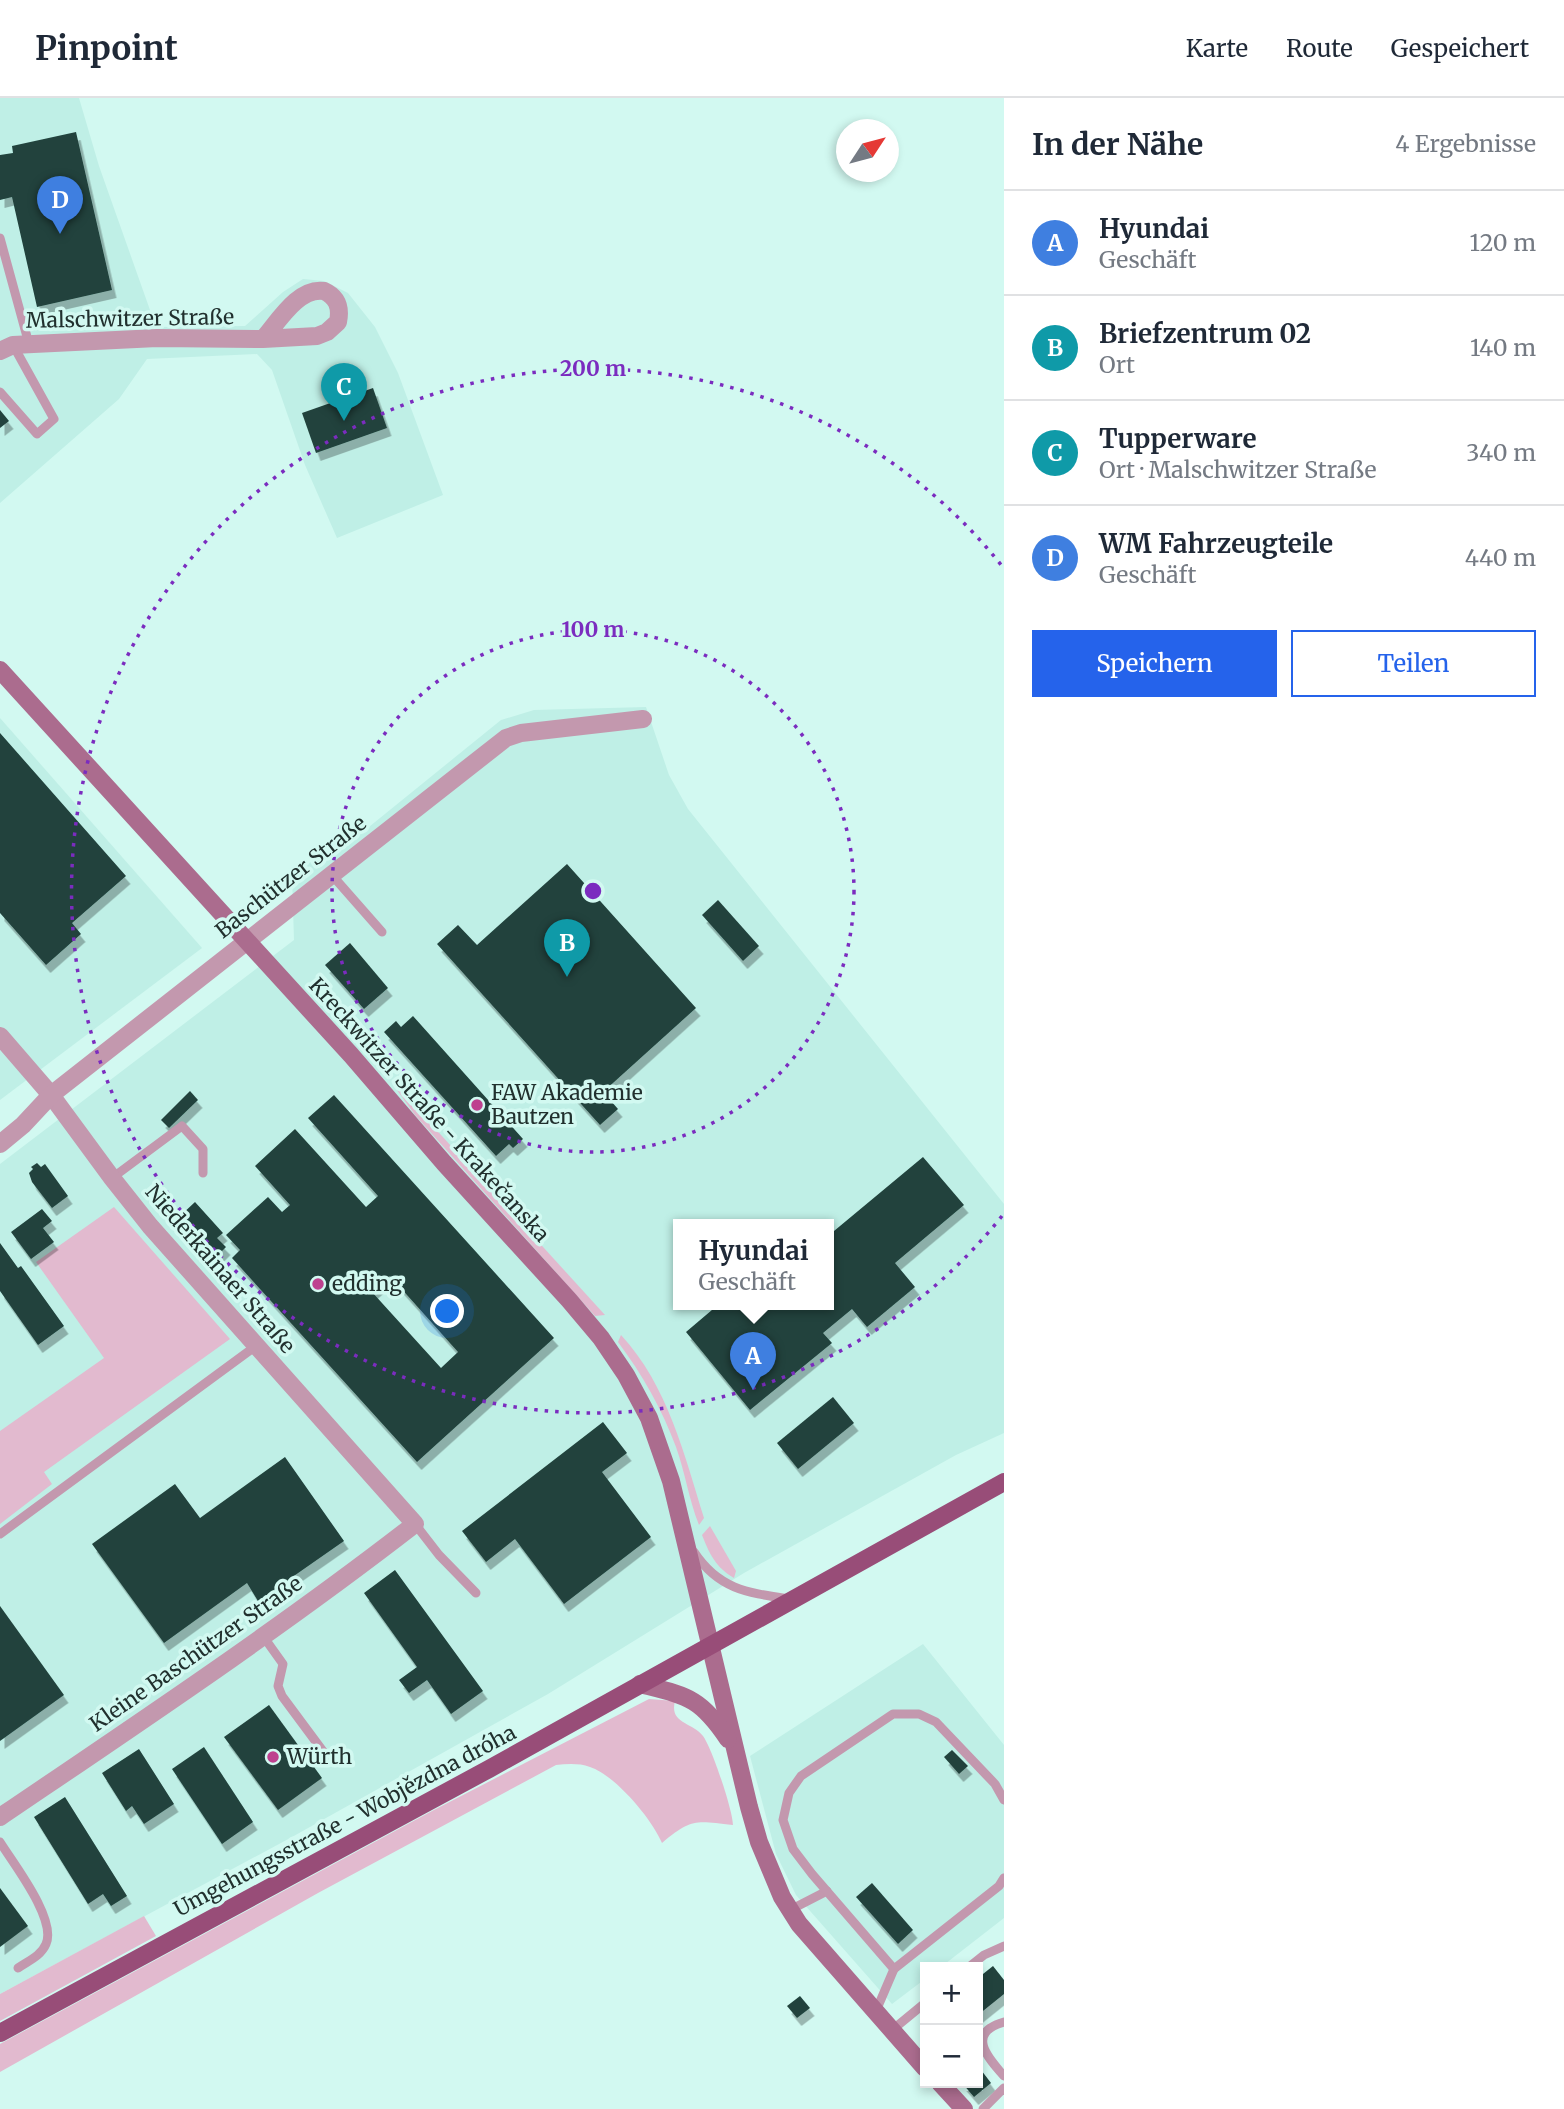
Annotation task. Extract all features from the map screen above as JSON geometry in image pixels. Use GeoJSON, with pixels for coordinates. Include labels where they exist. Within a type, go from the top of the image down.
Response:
{"type":"FeatureCollection","features":[{"type":"Feature","properties":{"kind":"main road","name":"Umgehungsstraße - Wobjězdna dróha"},"geometry":{"type":"LineString","coordinates":[[0,2033],[489,1769],[1004,1482]]}},
{"type":"Feature","properties":{"kind":"street","name":"Malschwitzer Straße"},"geometry":{"type":"LineString","coordinates":[[14,347],[157,338],[263,340]]}},
{"type":"Feature","properties":{"kind":"street","name":"Kreckwitzer Straße - Krakečanska"},"geometry":{"type":"LineString","coordinates":[[0,670],[245,942],[351,1055],[601,1338],[626,1375],[649,1418],[671,1481],[710,1646]]}},
{"type":"Feature","properties":{"kind":"street","name":"Baschützer Straße"},"geometry":{"type":"LineString","coordinates":[[0,1144],[23,1125],[51,1095],[506,738],[521,733],[643,719]]}},
{"type":"Feature","properties":{"kind":"street","name":"Niederkainaer Straße"},"geometry":{"type":"LineString","coordinates":[[0,1036],[51,1095],[150,1226],[415,1524]]}},
{"type":"Feature","properties":{"kind":"street","name":"Kleine Baschützer Straße"},"geometry":{"type":"LineString","coordinates":[[0,1817],[358,1569],[415,1524]]}},
{"type":"Feature","properties":{"kind":"street"},"geometry":{"type":"LineString","coordinates":[[710,1646],[759,1842],[782,1897],[799,1924],[920,2062]]}},
{"type":"Feature","properties":{"kind":"street"},"geometry":{"type":"LineString","coordinates":[[640,1684],[685,1696],[712,1715],[735,1749]]}},
{"type":"Feature","properties":{"kind":"street"},"geometry":{"type":"LineString","coordinates":[[945,2088],[964,2109]]}},
{"type":"Feature","properties":{"kind":"lane"},"geometry":{"type":"LineString","coordinates":[[0,238],[14,347],[54,419],[37,434],[0,392]]}},
{"type":"Feature","properties":{"kind":"lane"},"geometry":{"type":"LineString","coordinates":[[331,874],[382,932]]}},
{"type":"Feature","properties":{"kind":"lane"},"geometry":{"type":"LineString","coordinates":[[112,1178],[182,1126],[203,1149],[203,1174]]}},
{"type":"Feature","properties":{"kind":"lane"},"geometry":{"type":"LineString","coordinates":[[0,1534],[256,1346]]}},
{"type":"Feature","properties":{"kind":"lane"},"geometry":{"type":"LineString","coordinates":[[415,1524],[439,1555],[476,1593]]}},
{"type":"Feature","properties":{"kind":"lane"},"geometry":{"type":"LineString","coordinates":[[686,1540],[716,1578],[739,1590],[792,1599]]}},
{"type":"Feature","properties":{"kind":"lane"},"geometry":{"type":"LineString","coordinates":[[263,1636],[283,1664],[278,1686],[282,1696],[328,1758]]}},
{"type":"Feature","properties":{"kind":"lane"},"geometry":{"type":"LineString","coordinates":[[894,1969],[793,1849],[783,1820],[789,1793],[801,1776],[893,1714],[919,1714],[936,1722],[995,1784],[1004,1800]]}},
{"type":"Feature","properties":{"kind":"lane"},"geometry":{"type":"LineString","coordinates":[[0,1842],[47,1923],[46,1944],[37,1956],[18,1968]]}},
{"type":"Feature","properties":{"kind":"lane"},"geometry":{"type":"LineString","coordinates":[[875,2013],[894,1969],[999,1886],[1004,1878]]}},
{"type":"Feature","properties":{"kind":"lane"},"geometry":{"type":"LineString","coordinates":[[790,1910],[827,1891]]}},
{"type":"Feature","properties":{"kind":"lane"},"geometry":{"type":"LineString","coordinates":[[975,1962],[1004,1946]]}},
{"type":"Feature","properties":{"kind":"lane"},"geometry":{"type":"LineString","coordinates":[[891,2031],[920,2007]]}},
{"type":"Feature","properties":{"kind":"lane"},"geometry":{"type":"LineString","coordinates":[[1004,2022],[993,2025],[982,2041],[983,2049],[1004,2076]]}},
{"type":"Feature","properties":{"kind":"lane"},"geometry":{"type":"LineString","coordinates":[[983,2109],[1004,2088]]}},
{"type":"Feature","properties":{"kind":"shaded area"},"geometry":{"type":"Polygon","coordinates":[[[0,98],[79,98],[99,166],[156,327],[245,326],[283,292],[303,279],[324,281],[348,293],[375,327],[398,373],[443,495],[337,538],[305,465],[272,370],[257,354],[147,359],[119,399],[0,503],[0,98]]]}},
{"type":"Feature","properties":{"kind":"shaded area"},"geometry":{"type":"Polygon","coordinates":[[[646,707],[669,775],[688,809],[1004,1204],[1004,1433],[956,1455],[744,1573],[548,1694],[292,1837],[0,1994],[0,1164],[294,940],[292,875],[322,854],[359,835],[501,720],[534,710],[646,707]]]}},
{"type":"Feature","properties":{"kind":"shaded area"},"geometry":{"type":"Polygon","coordinates":[[[0,718],[202,948],[0,1100],[0,718]]]}},
{"type":"Feature","properties":{"kind":"shaded area"},"geometry":{"type":"Polygon","coordinates":[[[397,1090],[401,1091],[605,1315],[595,1316],[415,1115],[397,1090]]]}},
{"type":"Feature","properties":{"kind":"shaded area"},"geometry":{"type":"Polygon","coordinates":[[[114,1207],[230,1339],[44,1472],[52,1484],[0,1524],[0,1431],[104,1358],[36,1262],[114,1207]]]}},
{"type":"Feature","properties":{"kind":"shaded area"},"geometry":{"type":"Polygon","coordinates":[[[621,1335],[651,1376],[673,1422],[704,1518],[699,1525],[670,1433],[651,1392],[618,1342],[621,1335]]]}},
{"type":"Feature","properties":{"kind":"shaded area"},"geometry":{"type":"Polygon","coordinates":[[[710,1526],[736,1571],[734,1578],[718,1565],[707,1548],[702,1535],[710,1526]]]}},
{"type":"Feature","properties":{"kind":"shaded area"},"geometry":{"type":"Polygon","coordinates":[[[923,1644],[1004,1745],[1004,1918],[947,1962],[920,1962],[920,1983],[892,2004],[796,1895],[776,1854],[750,1756],[923,1644]]]}},
{"type":"Feature","properties":{"kind":"shaded area"},"geometry":{"type":"Polygon","coordinates":[[[649,1699],[675,1701],[674,1709],[678,1718],[703,1736],[721,1780],[733,1825],[694,1823],[680,1829],[662,1843],[641,1811],[610,1779],[586,1766],[556,1765],[318,1893],[0,2072],[0,2044],[432,1811],[649,1699]]]}},
{"type":"Feature","properties":{"kind":"shaded area"},"geometry":{"type":"Polygon","coordinates":[[[144,1916],[156,1936],[0,2021],[0,1994],[144,1916]]]}},
{"type":"Feature","properties":{"kind":"building"},"geometry":{"type":"Polygon","coordinates":[[[76,132],[112,290],[37,307],[12,197],[0,200],[0,155],[13,153],[12,146],[76,132]]]}},
{"type":"Feature","properties":{"kind":"building"},"geometry":{"type":"Polygon","coordinates":[[[373,388],[387,428],[316,453],[302,413],[373,388]]]}},
{"type":"Feature","properties":{"kind":"building"},"geometry":{"type":"Polygon","coordinates":[[[0,410],[9,421],[0,428],[0,410]]]}},
{"type":"Feature","properties":{"kind":"building"},"geometry":{"type":"Polygon","coordinates":[[[0,733],[126,876],[72,923],[81,934],[46,965],[0,913],[0,733]]]}},
{"type":"Feature","properties":{"kind":"building"},"geometry":{"type":"Polygon","coordinates":[[[567,864],[696,1008],[603,1092],[618,1109],[600,1125],[437,944],[458,925],[477,945],[567,864]]]}},
{"type":"Feature","properties":{"kind":"building"},"geometry":{"type":"Polygon","coordinates":[[[718,900],[759,946],[743,961],[702,915],[718,900]]]}},
{"type":"Feature","properties":{"kind":"building"},"geometry":{"type":"Polygon","coordinates":[[[350,943],[388,988],[364,1009],[325,965],[350,943]]]}},
{"type":"Feature","properties":{"kind":"building"},"geometry":{"type":"Polygon","coordinates":[[[413,1016],[523,1139],[513,1148],[509,1144],[496,1156],[384,1032],[396,1021],[401,1027],[413,1016]]]}},
{"type":"Feature","properties":{"kind":"building"},"geometry":{"type":"Polygon","coordinates":[[[190,1091],[198,1100],[169,1128],[161,1120],[190,1091]]]}},
{"type":"Feature","properties":{"kind":"building","name":"edding"},"geometry":{"type":"Polygon","coordinates":[[[334,1095],[554,1338],[417,1462],[232,1258],[240,1250],[226,1235],[268,1197],[282,1212],[290,1205],[255,1166],[295,1129],[366,1207],[378,1196],[308,1118],[334,1095]],[[390,1276],[372,1292],[441,1368],[458,1352],[390,1276]]]}},
{"type":"Feature","properties":{"kind":"building"},"geometry":{"type":"Polygon","coordinates":[[[923,1157],[964,1205],[895,1263],[915,1287],[867,1327],[852,1309],[823,1333],[832,1343],[750,1410],[686,1332],[712,1310],[834,1310],[834,1231],[923,1157]]]}},
{"type":"Feature","properties":{"kind":"building"},"geometry":{"type":"Polygon","coordinates":[[[37,1163],[41,1167],[45,1164],[68,1196],[52,1208],[32,1182],[29,1173],[33,1169],[31,1167],[37,1163]]]}},
{"type":"Feature","properties":{"kind":"building"},"geometry":{"type":"Polygon","coordinates":[[[195,1202],[223,1233],[217,1238],[226,1247],[216,1257],[179,1217],[195,1202]]]}},
{"type":"Feature","properties":{"kind":"building"},"geometry":{"type":"Polygon","coordinates":[[[42,1209],[52,1221],[43,1228],[54,1242],[31,1259],[11,1232],[42,1209]]]}},
{"type":"Feature","properties":{"kind":"building"},"geometry":{"type":"Polygon","coordinates":[[[0,1243],[18,1268],[21,1266],[64,1326],[38,1345],[0,1291],[0,1243]]]}},
{"type":"Feature","properties":{"kind":"building"},"geometry":{"type":"Polygon","coordinates":[[[833,1397],[854,1423],[798,1469],[777,1443],[833,1397]]]}},
{"type":"Feature","properties":{"kind":"building"},"geometry":{"type":"Polygon","coordinates":[[[603,1422],[627,1453],[602,1472],[651,1537],[564,1604],[515,1539],[486,1562],[462,1531],[603,1422]]]}},
{"type":"Feature","properties":{"kind":"building"},"geometry":{"type":"Polygon","coordinates":[[[285,1457],[344,1541],[258,1601],[247,1583],[164,1643],[92,1544],[175,1484],[200,1518],[285,1457]]]}},
{"type":"Feature","properties":{"kind":"building"},"geometry":{"type":"Polygon","coordinates":[[[395,1570],[483,1691],[451,1714],[427,1680],[409,1693],[399,1680],[417,1667],[364,1593],[395,1570]]]}},
{"type":"Feature","properties":{"kind":"building"},"geometry":{"type":"Polygon","coordinates":[[[0,1606],[64,1695],[0,1741],[0,1606]]]}},
{"type":"Feature","properties":{"kind":"building"},"geometry":{"type":"Polygon","coordinates":[[[269,1705],[322,1778],[278,1810],[224,1737],[269,1705]]]}},
{"type":"Feature","properties":{"kind":"building"},"geometry":{"type":"Polygon","coordinates":[[[204,1747],[253,1822],[222,1844],[172,1769],[204,1747]]]}},
{"type":"Feature","properties":{"kind":"building"},"geometry":{"type":"Polygon","coordinates":[[[139,1749],[174,1804],[144,1824],[132,1806],[126,1811],[102,1773],[139,1749]]]}},
{"type":"Feature","properties":{"kind":"building"},"geometry":{"type":"Polygon","coordinates":[[[952,1750],[968,1766],[959,1774],[944,1757],[952,1750]]]}},
{"type":"Feature","properties":{"kind":"building"},"geometry":{"type":"Polygon","coordinates":[[[65,1797],[127,1896],[111,1906],[103,1894],[88,1904],[34,1817],[65,1797]]]}},
{"type":"Feature","properties":{"kind":"building"},"geometry":{"type":"Polygon","coordinates":[[[872,1883],[913,1930],[898,1944],[856,1897],[872,1883]]]}},
{"type":"Feature","properties":{"kind":"building"},"geometry":{"type":"Polygon","coordinates":[[[0,1888],[28,1926],[0,1947],[0,1888]]]}},
{"type":"Feature","properties":{"kind":"building"},"geometry":{"type":"Polygon","coordinates":[[[993,1966],[1004,1980],[1004,1994],[983,2011],[983,1974],[993,1966]]]}},
{"type":"Feature","properties":{"kind":"building"},"geometry":{"type":"Polygon","coordinates":[[[800,1996],[810,2008],[797,2018],[787,2006],[800,1996]]]}},
{"type":"Feature","properties":{"kind":"building"},"geometry":{"type":"Polygon","coordinates":[[[983,2073],[991,2083],[974,2097],[966,2088],[983,2088],[983,2073]]]}},
{"type":"Feature","properties":{"kind":"place","name":"WM Fahrzeugteile"},"geometry":{"type":"Point","coordinates":[60,234]}},
{"type":"Feature","properties":{"kind":"place","name":"Tupperware"},"geometry":{"type":"Point","coordinates":[344,421]}},
{"type":"Feature","properties":{"kind":"place","name":"Briefzentrum 02"},"geometry":{"type":"Point","coordinates":[567,977]}},
{"type":"Feature","properties":{"kind":"place","name":"FAW Akademie Bautzen"},"geometry":{"type":"Point","coordinates":[477,1105]}},
{"type":"Feature","properties":{"kind":"place","name":"edding"},"geometry":{"type":"Point","coordinates":[318,1284]}},
{"type":"Feature","properties":{"kind":"place","name":"Hyundai"},"geometry":{"type":"Point","coordinates":[753,1390]}},
{"type":"Feature","properties":{"kind":"place","name":"Würth"},"geometry":{"type":"Point","coordinates":[273,1757]}}]}
